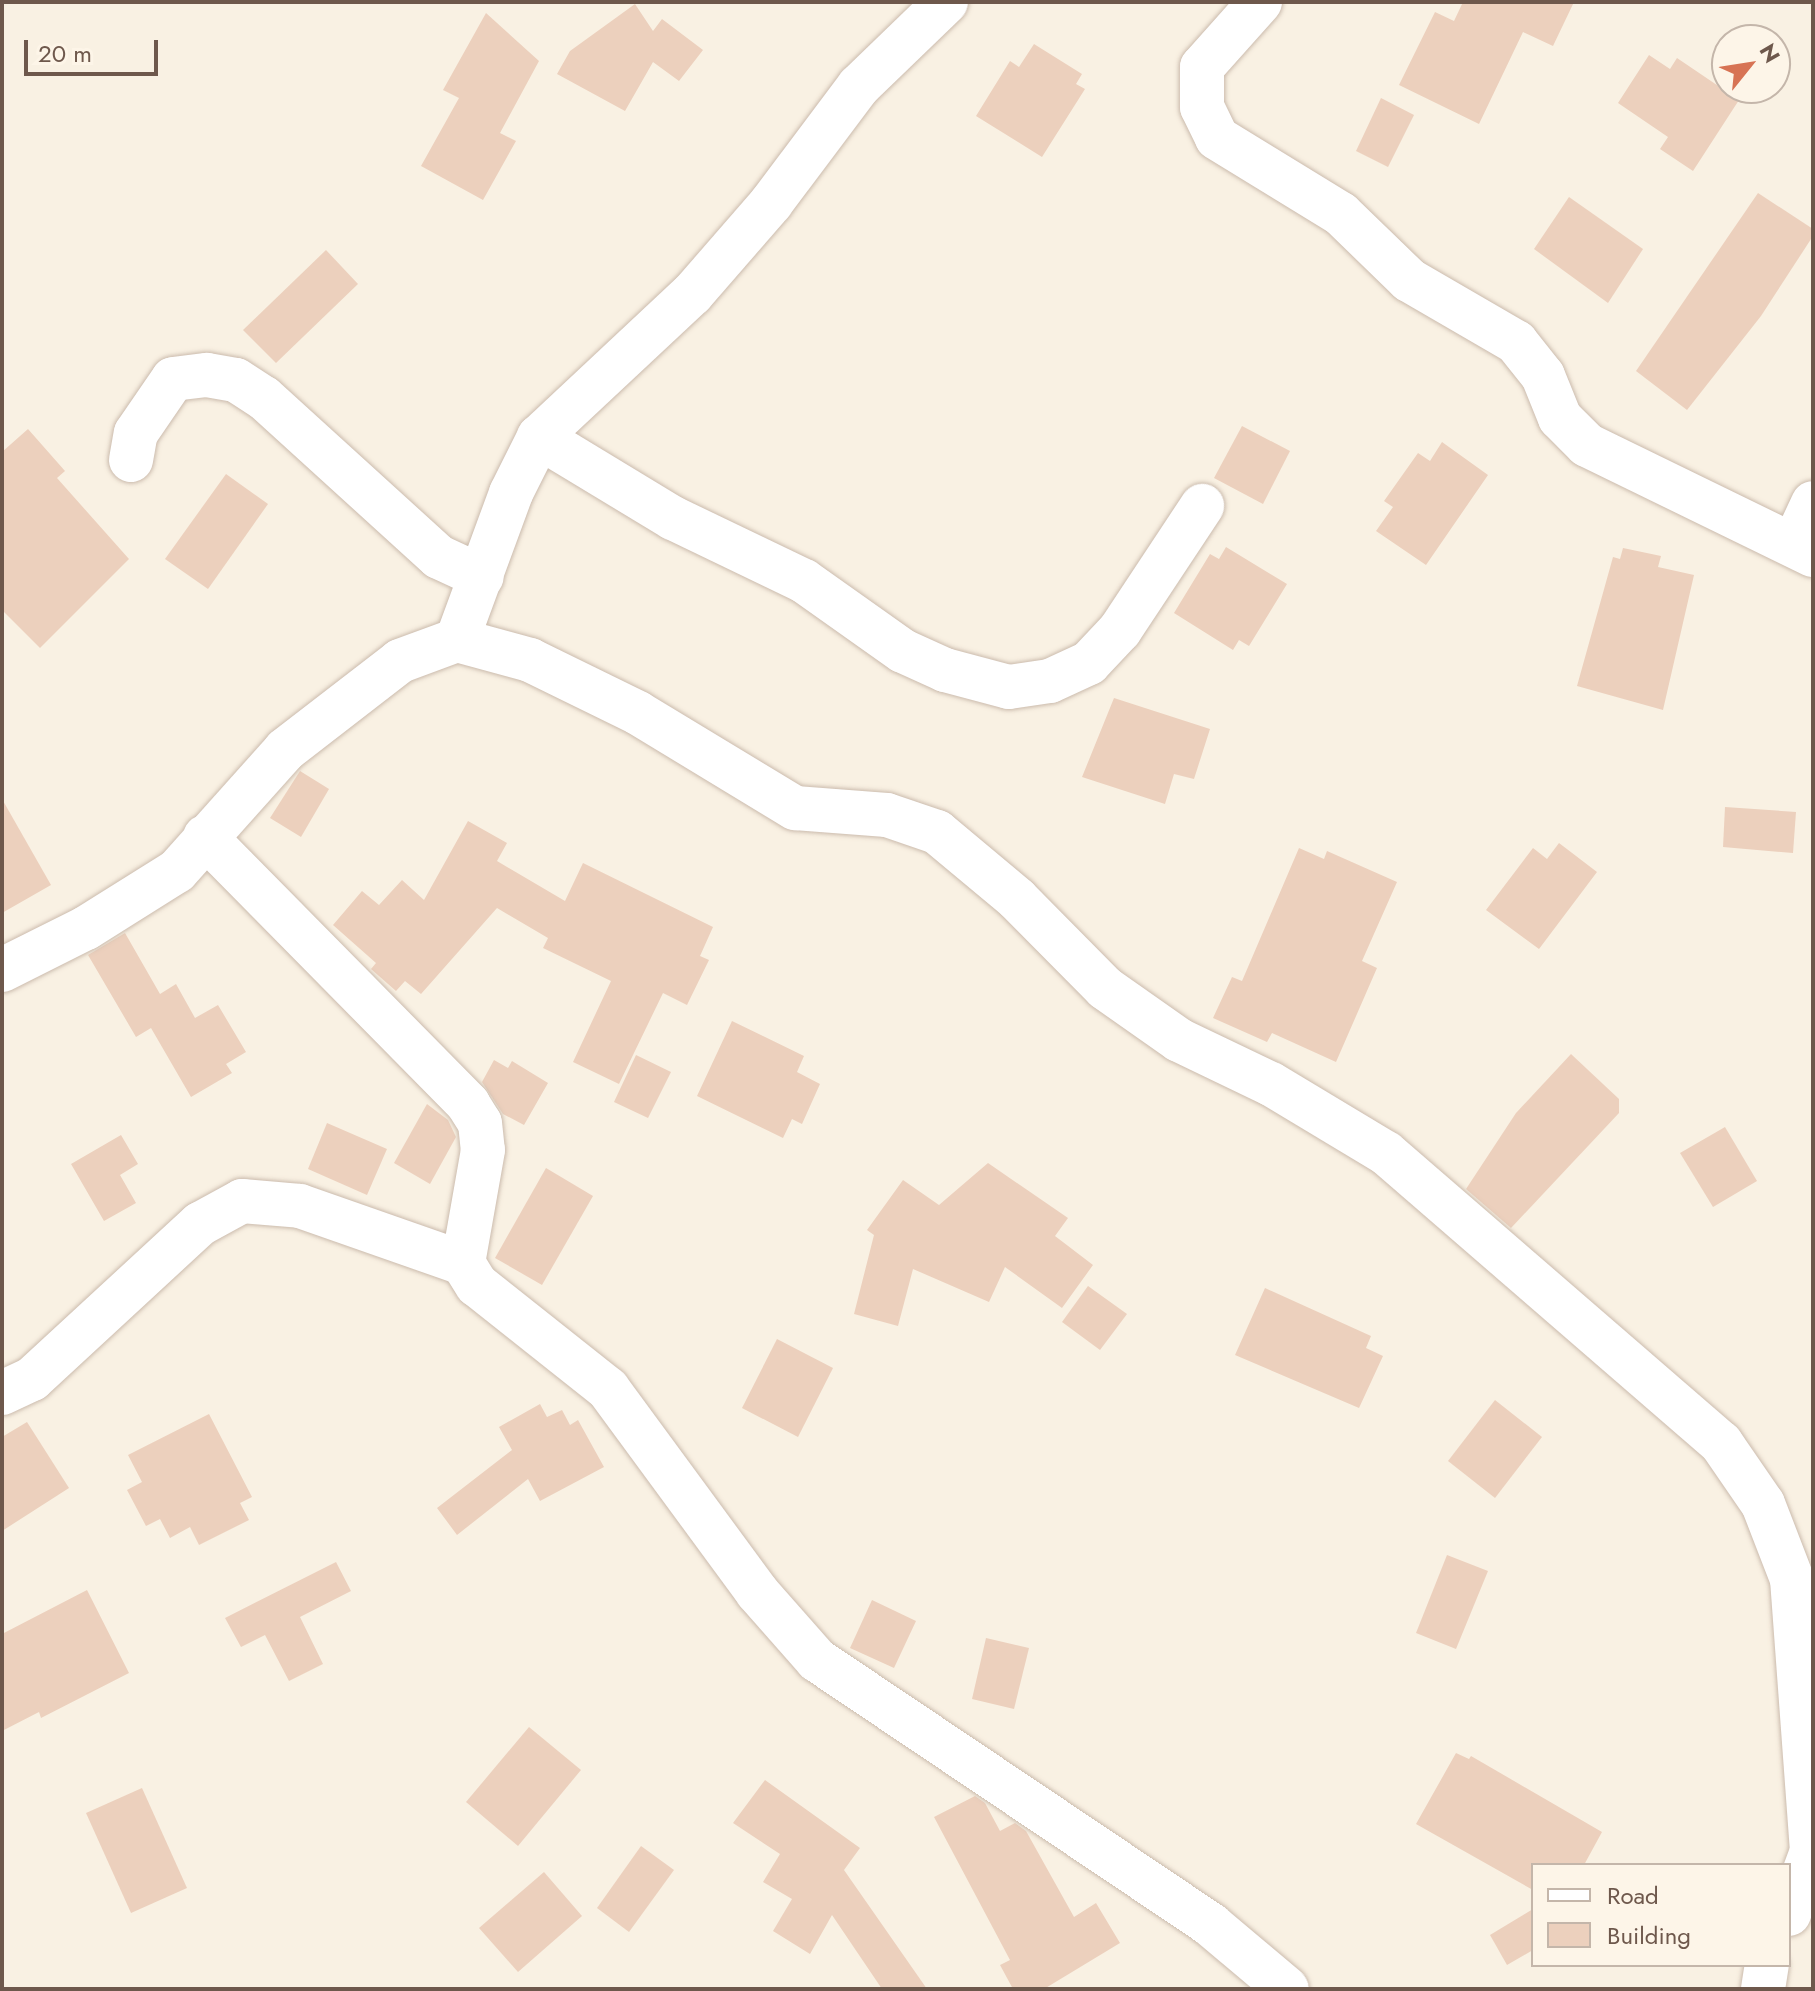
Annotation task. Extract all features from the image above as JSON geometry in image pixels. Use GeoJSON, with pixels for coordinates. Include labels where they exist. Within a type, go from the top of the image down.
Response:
{"type":"FeatureCollection","features":[{"type":"Feature","properties":{"kind":"street"},"geometry":{"type":"LineString","coordinates":[[457,640],[511,493],[539,437],[692,294],[771,203],[859,86],[946,2]]}},
{"type":"Feature","properties":{"kind":"street"},"geometry":{"type":"LineString","coordinates":[[1260,2],[1202,67],[1202,107],[1217,138],[1341,214],[1409,280],[1516,342],[1543,376],[1560,418],[1587,445],[1646,478],[1803,550],[1813,503]]}},
{"type":"Feature","properties":{"kind":"street"},"geometry":{"type":"LineString","coordinates":[[131,460],[136,433],[173,379],[207,375],[236,380],[264,398],[439,557],[482,577]]}},
{"type":"Feature","properties":{"kind":"street"},"geometry":{"type":"LineString","coordinates":[[539,437],[673,518],[804,581],[903,651],[945,670],[1009,687],[1050,681],[1089,663],[1120,630],[1202,506]]}},
{"type":"Feature","properties":{"kind":"street"},"geometry":{"type":"LineString","coordinates":[[2,970],[86,928],[177,871],[285,750],[400,661],[457,640],[530,660],[638,713],[751,786],[795,808],[887,815],[937,832],[1017,899],[1105,988],[1179,1040],[1271,1084],[1386,1153],[1721,1443],[1763,1504],[1792,1579],[1812,1850],[1791,1908]]}},
{"type":"Feature","properties":{"kind":"street"},"geometry":{"type":"LineString","coordinates":[[205,837],[468,1104],[480,1123],[483,1150],[463,1263]]}},
{"type":"Feature","properties":{"kind":"street"},"geometry":{"type":"LineString","coordinates":[[2,1393],[32,1379],[200,1224],[242,1201],[300,1206],[463,1263],[477,1285],[608,1389],[757,1592],[817,1660],[1199,1916],[1287,1989]]}},
{"type":"Feature","properties":{"kind":"street"},"geometry":{"type":"LineString","coordinates":[[1763,1989],[1767,1967]]}},
{"type":"Feature","properties":{"kind":"building"},"geometry":{"type":"Polygon","coordinates":[[[1463,2],[1574,2],[1553,46],[1523,32],[1479,124],[1399,85],[1435,12],[1454,21],[1463,2]]]}},
{"type":"Feature","properties":{"kind":"building"},"geometry":{"type":"Polygon","coordinates":[[[635,4],[653,31],[662,19],[703,50],[679,81],[653,62],[625,111],[557,74],[570,51],[635,4]]]}},
{"type":"Feature","properties":{"kind":"building"},"geometry":{"type":"Polygon","coordinates":[[[486,13],[539,61],[500,133],[516,141],[483,200],[421,166],[459,98],[443,90],[486,13]]]}},
{"type":"Feature","properties":{"kind":"building"},"geometry":{"type":"Polygon","coordinates":[[[1034,44],[1082,74],[1076,84],[1085,89],[1042,157],[976,116],[1010,61],[1019,67],[1034,44]]]}},
{"type":"Feature","properties":{"kind":"building"},"geometry":{"type":"Polygon","coordinates":[[[1649,55],[1670,69],[1677,58],[1711,81],[1711,104],[1736,104],[1693,171],[1660,149],[1668,137],[1618,103],[1649,55]]]}},
{"type":"Feature","properties":{"kind":"building"},"geometry":{"type":"Polygon","coordinates":[[[1381,98],[1414,115],[1388,167],[1356,151],[1381,98]]]}},
{"type":"Feature","properties":{"kind":"building"},"geometry":{"type":"Polygon","coordinates":[[[1758,193],[1813,229],[1813,236],[1761,316],[1687,410],[1636,371],[1758,193]]]}},
{"type":"Feature","properties":{"kind":"building"},"geometry":{"type":"Polygon","coordinates":[[[1569,197],[1643,249],[1608,303],[1534,249],[1569,197]]]}},
{"type":"Feature","properties":{"kind":"building"},"geometry":{"type":"Polygon","coordinates":[[[326,250],[358,284],[276,363],[243,330],[326,250]]]}},
{"type":"Feature","properties":{"kind":"building"},"geometry":{"type":"Polygon","coordinates":[[[1242,426],[1290,451],[1263,504],[1214,478],[1242,426]]]}},
{"type":"Feature","properties":{"kind":"building"},"geometry":{"type":"Polygon","coordinates":[[[28,429],[65,471],[57,478],[129,559],[40,648],[2,610],[2,452],[28,429]]]}},
{"type":"Feature","properties":{"kind":"building"},"geometry":{"type":"Polygon","coordinates":[[[1442,442],[1488,475],[1426,565],[1376,531],[1393,507],[1384,501],[1418,453],[1430,461],[1442,442]]]}},
{"type":"Feature","properties":{"kind":"building"},"geometry":{"type":"Polygon","coordinates":[[[226,474],[268,504],[208,589],[165,559],[226,474]]]}},
{"type":"Feature","properties":{"kind":"building"},"geometry":{"type":"Polygon","coordinates":[[[1226,547],[1287,584],[1249,646],[1239,640],[1233,650],[1174,613],[1210,554],[1219,559],[1226,547]]]}},
{"type":"Feature","properties":{"kind":"building"},"geometry":{"type":"Polygon","coordinates":[[[1623,548],[1661,556],[1658,567],[1694,575],[1663,710],[1577,686],[1613,557],[1620,559],[1623,548]]]}},
{"type":"Feature","properties":{"kind":"building"},"geometry":{"type":"Polygon","coordinates":[[[1114,698],[1210,729],[1194,779],[1174,774],[1165,804],[1082,777],[1114,698]]]}},
{"type":"Feature","properties":{"kind":"building"},"geometry":{"type":"Polygon","coordinates":[[[300,771],[329,789],[301,837],[270,818],[300,771]]]}},
{"type":"Feature","properties":{"kind":"building"},"geometry":{"type":"Polygon","coordinates":[[[2,799],[51,885],[2,913],[2,799]]]}},
{"type":"Feature","properties":{"kind":"building"},"geometry":{"type":"Polygon","coordinates":[[[1725,807],[1796,812],[1793,853],[1723,847],[1725,807]]]}},
{"type":"Feature","properties":{"kind":"building"},"geometry":{"type":"Polygon","coordinates":[[[468,821],[507,843],[497,861],[565,901],[583,863],[713,927],[700,956],[709,960],[687,1005],[663,993],[619,1084],[573,1062],[611,981],[543,948],[548,938],[497,908],[421,994],[405,981],[396,991],[371,969],[376,963],[333,925],[362,891],[379,905],[402,880],[424,900],[468,821]]]}},
{"type":"Feature","properties":{"kind":"building"},"geometry":{"type":"Polygon","coordinates":[[[1559,843],[1597,872],[1539,949],[1486,910],[1533,848],[1547,859],[1559,843]]]}},
{"type":"Feature","properties":{"kind":"building"},"geometry":{"type":"Polygon","coordinates":[[[1299,848],[1324,859],[1327,851],[1397,882],[1362,961],[1377,968],[1336,1062],[1272,1033],[1267,1042],[1213,1018],[1232,977],[1242,981],[1299,848]]]}},
{"type":"Feature","properties":{"kind":"building"},"geometry":{"type":"Polygon","coordinates":[[[125,933],[160,994],[176,984],[195,1018],[218,1005],[246,1052],[226,1064],[232,1073],[191,1097],[151,1028],[136,1037],[88,955],[125,933]]]}},
{"type":"Feature","properties":{"kind":"building"},"geometry":{"type":"Polygon","coordinates":[[[732,1021],[804,1056],[797,1072],[820,1084],[802,1124],[792,1119],[783,1138],[697,1096],[732,1021]]]}},
{"type":"Feature","properties":{"kind":"building"},"geometry":{"type":"Polygon","coordinates":[[[1571,1054],[1619,1099],[1619,1113],[1511,1228],[1466,1189],[1516,1113],[1571,1054]]]}},
{"type":"Feature","properties":{"kind":"building"},"geometry":{"type":"Polygon","coordinates":[[[636,1055],[671,1072],[648,1118],[614,1102],[636,1055]]]}},
{"type":"Feature","properties":{"kind":"building"},"geometry":{"type":"Polygon","coordinates":[[[494,1060],[508,1068],[512,1061],[548,1083],[524,1125],[503,1114],[482,1082],[494,1060]]]}},
{"type":"Feature","properties":{"kind":"building"},"geometry":{"type":"Polygon","coordinates":[[[427,1104],[448,1120],[456,1137],[430,1184],[394,1163],[427,1104]]]}},
{"type":"Feature","properties":{"kind":"building"},"geometry":{"type":"Polygon","coordinates":[[[327,1123],[387,1149],[367,1195],[308,1169],[327,1123]]]}},
{"type":"Feature","properties":{"kind":"building"},"geometry":{"type":"Polygon","coordinates":[[[1725,1127],[1757,1181],[1713,1207],[1680,1153],[1725,1127]]]}},
{"type":"Feature","properties":{"kind":"building"},"geometry":{"type":"Polygon","coordinates":[[[121,1135],[138,1164],[120,1175],[136,1203],[104,1221],[71,1164],[121,1135]]]}},
{"type":"Feature","properties":{"kind":"building"},"geometry":{"type":"Polygon","coordinates":[[[988,1163],[1068,1218],[1055,1236],[1093,1265],[1062,1308],[1005,1267],[989,1302],[913,1269],[898,1326],[854,1314],[874,1235],[867,1230],[903,1180],[939,1205],[988,1163]]]}},
{"type":"Feature","properties":{"kind":"building"},"geometry":{"type":"Polygon","coordinates":[[[546,1168],[593,1196],[542,1285],[495,1258],[546,1168]]]}},
{"type":"Feature","properties":{"kind":"building"},"geometry":{"type":"Polygon","coordinates":[[[1088,1286],[1127,1314],[1100,1350],[1062,1322],[1088,1286]]]}},
{"type":"Feature","properties":{"kind":"building"},"geometry":{"type":"Polygon","coordinates":[[[1265,1288],[1371,1336],[1366,1348],[1383,1356],[1359,1408],[1235,1355],[1265,1288]]]}},
{"type":"Feature","properties":{"kind":"building"},"geometry":{"type":"Polygon","coordinates":[[[777,1339],[833,1368],[798,1437],[742,1408],[777,1339]]]}},
{"type":"Feature","properties":{"kind":"building"},"geometry":{"type":"Polygon","coordinates":[[[1495,1400],[1542,1437],[1495,1498],[1448,1461],[1495,1400]]]}},
{"type":"Feature","properties":{"kind":"building"},"geometry":{"type":"Polygon","coordinates":[[[540,1404],[547,1417],[562,1410],[570,1425],[578,1420],[604,1467],[540,1501],[528,1479],[457,1535],[437,1508],[512,1450],[499,1427],[540,1404]]]}},
{"type":"Feature","properties":{"kind":"building"},"geometry":{"type":"Polygon","coordinates":[[[209,1414],[252,1497],[240,1503],[249,1520],[199,1545],[190,1527],[170,1538],[160,1519],[146,1526],[127,1490],[142,1482],[128,1455],[209,1414]]]}},
{"type":"Feature","properties":{"kind":"building"},"geometry":{"type":"Polygon","coordinates":[[[27,1422],[69,1488],[2,1531],[2,1437],[27,1422]]]}},
{"type":"Feature","properties":{"kind":"building"},"geometry":{"type":"Polygon","coordinates":[[[1447,1555],[1488,1571],[1456,1649],[1416,1633],[1447,1555]]]}},
{"type":"Feature","properties":{"kind":"building"},"geometry":{"type":"Polygon","coordinates":[[[336,1562],[351,1591],[300,1617],[323,1664],[289,1681],[265,1635],[241,1647],[225,1618],[336,1562]]]}},
{"type":"Feature","properties":{"kind":"building"},"geometry":{"type":"Polygon","coordinates":[[[87,1590],[129,1673],[41,1718],[39,1712],[2,1731],[2,1634],[87,1590]]]}},
{"type":"Feature","properties":{"kind":"building"},"geometry":{"type":"Polygon","coordinates":[[[872,1600],[916,1621],[894,1668],[850,1648],[872,1600]]]}},
{"type":"Feature","properties":{"kind":"building"},"geometry":{"type":"Polygon","coordinates":[[[986,1638],[1029,1648],[1014,1709],[972,1699],[986,1638]]]}},
{"type":"Feature","properties":{"kind":"building"},"geometry":{"type":"Polygon","coordinates":[[[529,1727],[581,1770],[518,1846],[466,1802],[529,1727]]]}},
{"type":"Feature","properties":{"kind":"building"},"geometry":{"type":"Polygon","coordinates":[[[1456,1753],[1469,1759],[1471,1756],[1602,1832],[1585,1863],[1531,1863],[1531,1889],[1416,1824],[1456,1753]]]}},
{"type":"Feature","properties":{"kind":"building"},"geometry":{"type":"Polygon","coordinates":[[[765,1780],[860,1848],[844,1870],[927,1989],[882,1989],[832,1915],[810,1954],[773,1931],[792,1899],[763,1882],[780,1854],[733,1823],[765,1780]]]}},
{"type":"Feature","properties":{"kind":"building"},"geometry":{"type":"Polygon","coordinates":[[[142,1788],[187,1888],[131,1913],[86,1813],[142,1788]]]}},
{"type":"Feature","properties":{"kind":"building"},"geometry":{"type":"Polygon","coordinates":[[[975,1796],[985,1803],[1000,1831],[1015,1823],[1026,1831],[1074,1917],[1096,1903],[1120,1943],[1044,1989],[1013,1989],[1000,1965],[1010,1960],[934,1817],[975,1796]]]}},
{"type":"Feature","properties":{"kind":"building"},"geometry":{"type":"Polygon","coordinates":[[[641,1846],[674,1870],[629,1932],[597,1908],[641,1846]]]}},
{"type":"Feature","properties":{"kind":"building"},"geometry":{"type":"Polygon","coordinates":[[[544,1872],[582,1916],[518,1972],[479,1928],[544,1872]]]}},
{"type":"Feature","properties":{"kind":"building"},"geometry":{"type":"Polygon","coordinates":[[[1531,1910],[1531,1951],[1507,1965],[1490,1935],[1531,1910]]]}}]}
